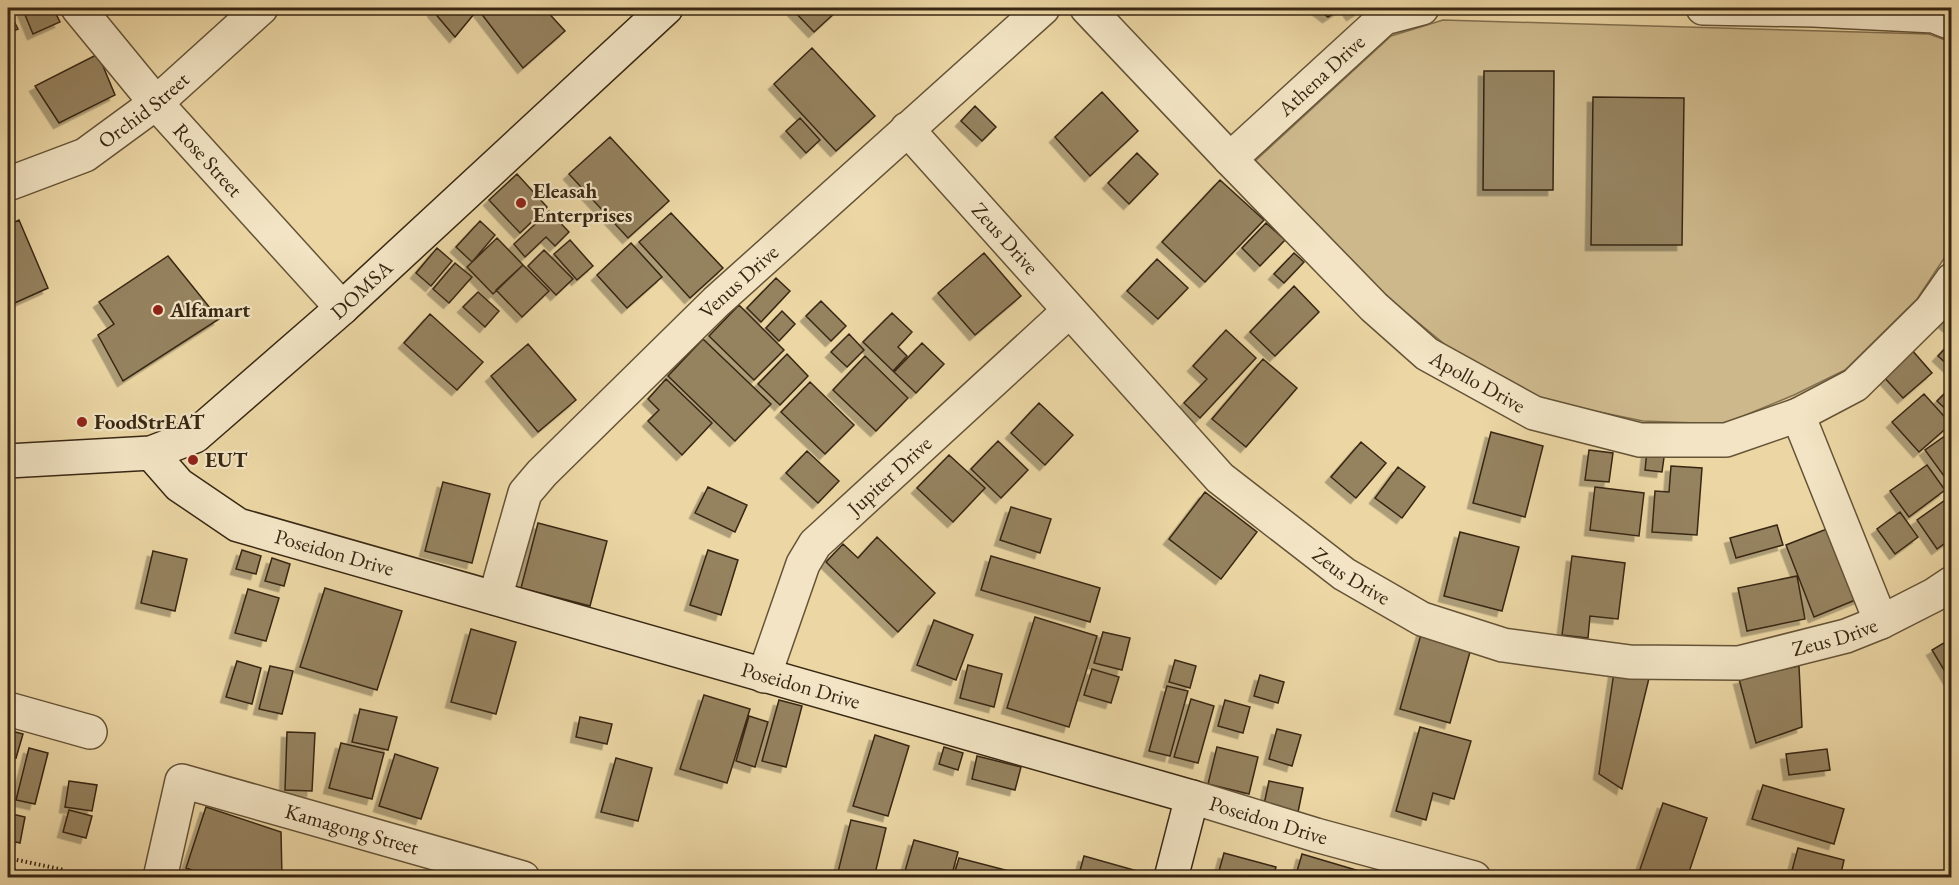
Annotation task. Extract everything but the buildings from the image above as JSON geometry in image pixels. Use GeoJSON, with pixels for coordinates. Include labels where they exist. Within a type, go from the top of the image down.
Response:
{"type":"FeatureCollection","features":[{"type":"Feature","properties":{"kind":"street","name":"Rose Street"},"geometry":{"type":"LineString","coordinates":[[78,8],[156,103],[342,308]]}},
{"type":"Feature","properties":{"kind":"street","name":"Orchid Street"},"geometry":{"type":"LineString","coordinates":[[8,184],[85,155],[156,103],[261,8]]}},
{"type":"Feature","properties":{"kind":"street","name":"DOMSA"},"geometry":{"type":"LineString","coordinates":[[8,461],[151,453],[195,436],[342,308],[666,8]]}},
{"type":"Feature","properties":{"kind":"street","name":"Venus Drive"},"geometry":{"type":"LineString","coordinates":[[495,598],[525,493],[542,473],[716,302],[1043,8]]}},
{"type":"Feature","properties":{"kind":"street","name":"Apollo Drive"},"geometry":{"type":"LineString","coordinates":[[1087,8],[1374,307],[1427,354],[1534,413],[1640,440],[1726,440],[1798,415],[1855,385],[1931,310],[1952,280]]}},
{"type":"Feature","properties":{"kind":"street","name":"Athena Drive"},"geometry":{"type":"LineString","coordinates":[[1230,159],[1384,18],[1422,8]]}},
{"type":"Feature","properties":{"kind":"street"},"geometry":{"type":"LineString","coordinates":[[1703,8],[1814,10],[1934,16],[1952,23]]}},
{"type":"Feature","properties":{"kind":"street","name":"Zeus Drive"},"geometry":{"type":"LineString","coordinates":[[908,129],[1220,478],[1344,574],[1422,619],[1503,645],[1630,662],[1739,663],[1846,636],[1881,622],[1934,595],[1952,583]]}},
{"type":"Feature","properties":{"kind":"street","name":"Jupiter Drive"},"geometry":{"type":"LineString","coordinates":[[764,676],[803,564],[815,544],[1069,311]]}},
{"type":"Feature","properties":{"kind":"street"},"geometry":{"type":"LineString","coordinates":[[1798,415],[1881,622]]}},
{"type":"Feature","properties":{"kind":"street","name":"Poseidon Drive"},"geometry":{"type":"LineString","coordinates":[[151,453],[179,485],[238,525],[1192,797],[1309,833],[1474,878]]}},
{"type":"Feature","properties":{"kind":"street"},"geometry":{"type":"LineString","coordinates":[[8,709],[90,732]]}},
{"type":"Feature","properties":{"kind":"street","name":"Kamagong Street"},"geometry":{"type":"LineString","coordinates":[[160,878],[182,781],[523,878]]}},
{"type":"Feature","properties":{"kind":"street"},"geometry":{"type":"LineString","coordinates":[[1171,878],[1192,797]]}},
{"type":"Feature","properties":{"kind":"path"},"geometry":{"type":"LineString","coordinates":[[8,858],[64,870]]}},
{"type":"Feature","properties":{"kind":"shaded area"},"geometry":{"type":"Polygon","coordinates":[[[1443,20],[1929,34],[1951,42],[1951,248],[1917,299],[1845,370],[1794,395],[1724,424],[1643,421],[1541,400],[1448,347],[1392,301],[1255,161],[1391,36],[1443,20]]]}},
{"type":"Feature","properties":{"kind":"place","name":"Eleasah Enterprises"},"geometry":{"type":"Point","coordinates":[521,203]}},
{"type":"Feature","properties":{"kind":"place","name":"Alfamart"},"geometry":{"type":"Point","coordinates":[158,310]}},
{"type":"Feature","properties":{"kind":"place","name":"FoodStrEAT"},"geometry":{"type":"Point","coordinates":[82,422]}},
{"type":"Feature","properties":{"kind":"place","name":"EUT"},"geometry":{"type":"Point","coordinates":[193,460]}}]}
